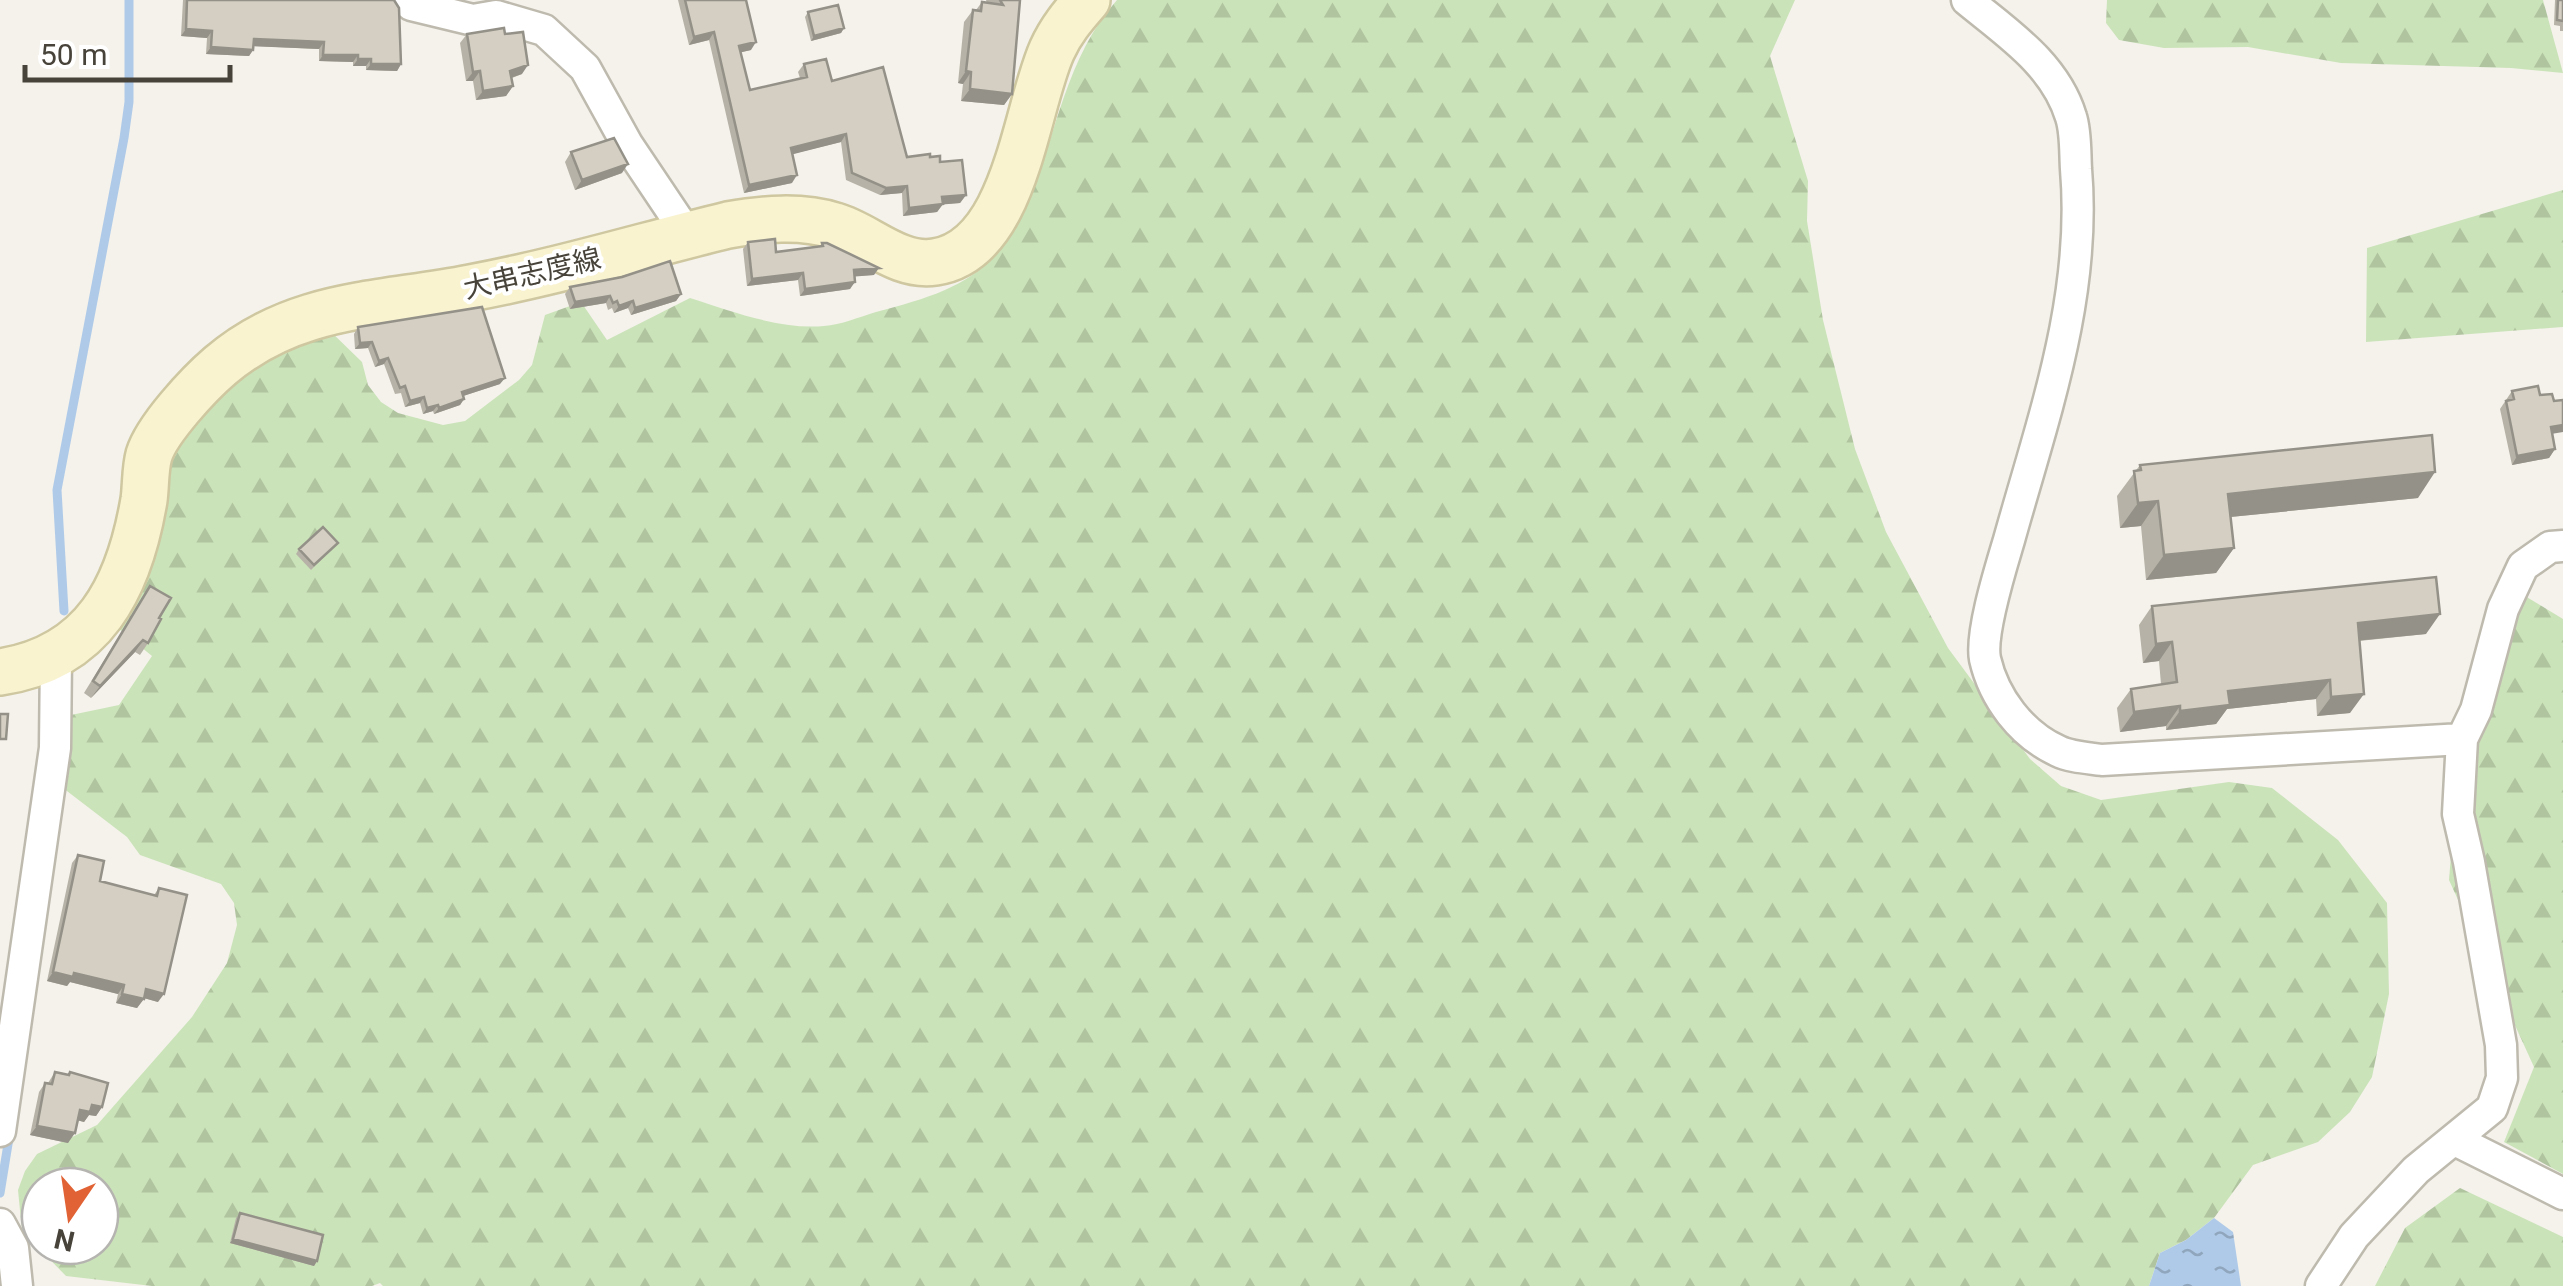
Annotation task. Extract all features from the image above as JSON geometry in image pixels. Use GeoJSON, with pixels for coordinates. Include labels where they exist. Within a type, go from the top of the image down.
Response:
{"type":"FeatureCollection","features":[{"type":"Feature","properties":{"kind":"main road","name":"大串志度線"},"geometry":{"type":"LineString","coordinates":[[0,672],[25,668],[56,656],[75,644],[111,602],[128,562],[143,503],[150,453],[174,416],[219,367],[262,336],[306,317],[360,304],[468,289],[766,218],[836,226],[912,261],[934,262],[954,256],[982,235],[1001,205],[1051,52],[1067,22],[1087,0]]}},
{"type":"Feature","properties":{"kind":"street"},"geometry":{"type":"LineString","coordinates":[[406,0],[411,5],[474,20],[496,16],[544,30],[585,68],[627,144],[688,235]]}},
{"type":"Feature","properties":{"kind":"street"},"geometry":{"type":"LineString","coordinates":[[1967,0],[2053,76],[2072,118],[2078,187],[2077,267],[2066,339],[1994,591],[1984,656],[2002,701],[2026,731],[2060,752],[2102,760],[2462,739]]}},
{"type":"Feature","properties":{"kind":"street"},"geometry":{"type":"LineString","coordinates":[[2321,1286],[2354,1236],[2416,1170],[2492,1108],[2502,1078],[2498,1027],[2458,814],[2462,739],[2476,710],[2503,609],[2523,566],[2550,547],[2563,546]]}},
{"type":"Feature","properties":{"kind":"street"},"geometry":{"type":"LineString","coordinates":[[0,1131],[55,748],[56,656]]}},
{"type":"Feature","properties":{"kind":"street"},"geometry":{"type":"LineString","coordinates":[[2455,1140],[2563,1194]]}},
{"type":"Feature","properties":{"kind":"street"},"geometry":{"type":"LineString","coordinates":[[0,1224],[13,1248],[17,1286]]}},
{"type":"Feature","properties":{"kind":"green space"},"geometry":{"type":"Polygon","coordinates":[[[1117,0],[1795,0],[1770,56],[1808,181],[1807,221],[1823,320],[1855,449],[1886,532],[1948,648],[2030,759],[2061,786],[2101,800],[2229,782],[2272,788],[2338,840],[2387,903],[2389,994],[2372,1077],[2350,1112],[2318,1142],[2253,1165],[2214,1218],[2186,1240],[2160,1253],[2149,1286],[152,1286],[66,1276],[56,1266],[120,1266],[120,1166],[29,1166],[37,1154],[97,1125],[192,1017],[227,963],[237,925],[234,903],[221,884],[140,855],[127,837],[63,788],[71,715],[119,705],[152,656],[118,628],[185,404],[327,328],[362,362],[368,385],[381,402],[398,413],[443,425],[465,421],[519,380],[532,365],[545,315],[581,302],[607,340],[690,298],[773,322],[824,326],[948,289],[986,265],[1016,227],[1086,46],[1117,0]]]}},
{"type":"Feature","properties":{"kind":"green space"},"geometry":{"type":"Polygon","coordinates":[[[2107,0],[2543,0],[2563,73],[2341,63],[2248,47],[2164,48],[2119,40],[2106,23],[2107,0]]]}},
{"type":"Feature","properties":{"kind":"green space"},"geometry":{"type":"Polygon","coordinates":[[[2563,190],[2563,327],[2366,342],[2367,248],[2563,190]]]}},
{"type":"Feature","properties":{"kind":"green space"},"geometry":{"type":"Polygon","coordinates":[[[2505,584],[2563,619],[2563,1174],[2504,1142],[2534,1067],[2449,880],[2460,743],[2505,584]]]}},
{"type":"Feature","properties":{"kind":"green space"},"geometry":{"type":"Polygon","coordinates":[[[2460,1188],[2563,1237],[2563,1286],[2375,1286],[2405,1228],[2460,1188]]]}},
{"type":"Feature","properties":{"kind":"water"},"geometry":{"type":"Polygon","coordinates":[[[2214,1218],[2233,1232],[2241,1286],[2149,1286],[2160,1253],[2186,1240],[2214,1218]]]}},
{"type":"Feature","properties":{"kind":"building"},"geometry":{"type":"Polygon","coordinates":[[[187,0],[394,0],[399,8],[401,64],[371,64],[371,59],[358,59],[358,55],[323,55],[324,42],[254,39],[253,50],[211,47],[212,31],[186,29],[187,0]]]}},
{"type":"Feature","properties":{"kind":"building"},"geometry":{"type":"Polygon","coordinates":[[[685,0],[746,0],[756,42],[739,46],[750,90],[807,77],[804,64],[826,59],[832,81],[883,67],[907,157],[930,154],[940,156],[940,162],[962,160],[966,195],[942,197],[943,204],[909,208],[907,186],[886,188],[852,173],[846,134],[791,148],[797,175],[749,185],[714,32],[694,37],[685,0]]]}},
{"type":"Feature","properties":{"kind":"building"},"geometry":{"type":"Polygon","coordinates":[[[1000,0],[1020,0],[1012,94],[970,89],[971,72],[966,71],[973,10],[981,11],[982,2],[1003,5],[1000,0]]]}},
{"type":"Feature","properties":{"kind":"building"},"geometry":{"type":"Polygon","coordinates":[[[2558,0],[2563,0],[2563,21],[2557,20],[2558,0]]]}},
{"type":"Feature","properties":{"kind":"building"},"geometry":{"type":"Polygon","coordinates":[[[838,5],[844,28],[814,36],[808,12],[838,5]]]}},
{"type":"Feature","properties":{"kind":"building"},"geometry":{"type":"Polygon","coordinates":[[[504,28],[505,34],[523,32],[528,65],[510,71],[513,86],[483,91],[480,71],[473,72],[467,34],[504,28]]]}},
{"type":"Feature","properties":{"kind":"building"},"geometry":{"type":"Polygon","coordinates":[[[614,138],[628,164],[582,180],[571,152],[614,138]]]}},
{"type":"Feature","properties":{"kind":"building"},"geometry":{"type":"Polygon","coordinates":[[[775,239],[776,252],[827,243],[879,268],[854,270],[855,282],[805,289],[803,273],[752,279],[748,242],[775,239]]]}},
{"type":"Feature","properties":{"kind":"building"},"geometry":{"type":"Polygon","coordinates":[[[670,261],[681,294],[635,308],[633,301],[619,306],[610,296],[575,302],[570,287],[622,277],[670,261]]]}},
{"type":"Feature","properties":{"kind":"building"},"geometry":{"type":"Polygon","coordinates":[[[482,307],[505,378],[462,392],[464,399],[439,408],[427,408],[424,397],[410,401],[388,358],[379,361],[372,342],[360,343],[358,327],[482,307]]]}},
{"type":"Feature","properties":{"kind":"building"},"geometry":{"type":"Polygon","coordinates":[[[2538,386],[2540,395],[2552,394],[2554,401],[2563,400],[2563,425],[2551,427],[2555,449],[2517,456],[2506,401],[2514,399],[2512,391],[2538,386]]]}},
{"type":"Feature","properties":{"kind":"building"},"geometry":{"type":"Polygon","coordinates":[[[2432,435],[2435,472],[2228,494],[2234,548],[2164,555],[2158,501],[2138,503],[2134,471],[2141,470],[2140,465],[2432,435]]]}},
{"type":"Feature","properties":{"kind":"building"},"geometry":{"type":"Polygon","coordinates":[[[323,527],[338,543],[314,565],[299,549],[323,527]]]}},
{"type":"Feature","properties":{"kind":"building"},"geometry":{"type":"Polygon","coordinates":[[[2436,577],[2440,614],[2358,623],[2364,694],[2331,697],[2330,680],[2228,691],[2230,705],[2134,712],[2131,689],[2177,682],[2172,642],[2156,644],[2152,606],[2436,577]]]}},
{"type":"Feature","properties":{"kind":"building"},"geometry":{"type":"Polygon","coordinates":[[[150,586],[171,598],[161,619],[148,643],[143,640],[100,686],[93,681],[150,586]]]}},
{"type":"Feature","properties":{"kind":"building"},"geometry":{"type":"Polygon","coordinates":[[[0,714],[8,714],[6,739],[0,739],[0,714]]]}},
{"type":"Feature","properties":{"kind":"building"},"geometry":{"type":"Polygon","coordinates":[[[78,855],[104,861],[100,881],[157,896],[159,888],[187,895],[164,994],[146,989],[144,999],[122,994],[124,985],[53,972],[78,855]]]}},
{"type":"Feature","properties":{"kind":"building"},"geometry":{"type":"Polygon","coordinates":[[[55,1072],[70,1072],[108,1083],[102,1107],[92,1105],[90,1112],[80,1110],[75,1133],[37,1126],[45,1083],[52,1084],[55,1072]]]}},
{"type":"Feature","properties":{"kind":"building"},"geometry":{"type":"Polygon","coordinates":[[[240,1213],[323,1235],[317,1261],[233,1239],[240,1213]]]}},
{"type":"Feature","properties":{"kind":"waterway"},"geometry":{"type":"LineString","coordinates":[[64,611],[57,490],[124,138],[129,102],[129,0]]}},
{"type":"Feature","properties":{"kind":"waterway"},"geometry":{"type":"LineString","coordinates":[[0,1193],[10,1132]]}}]}
